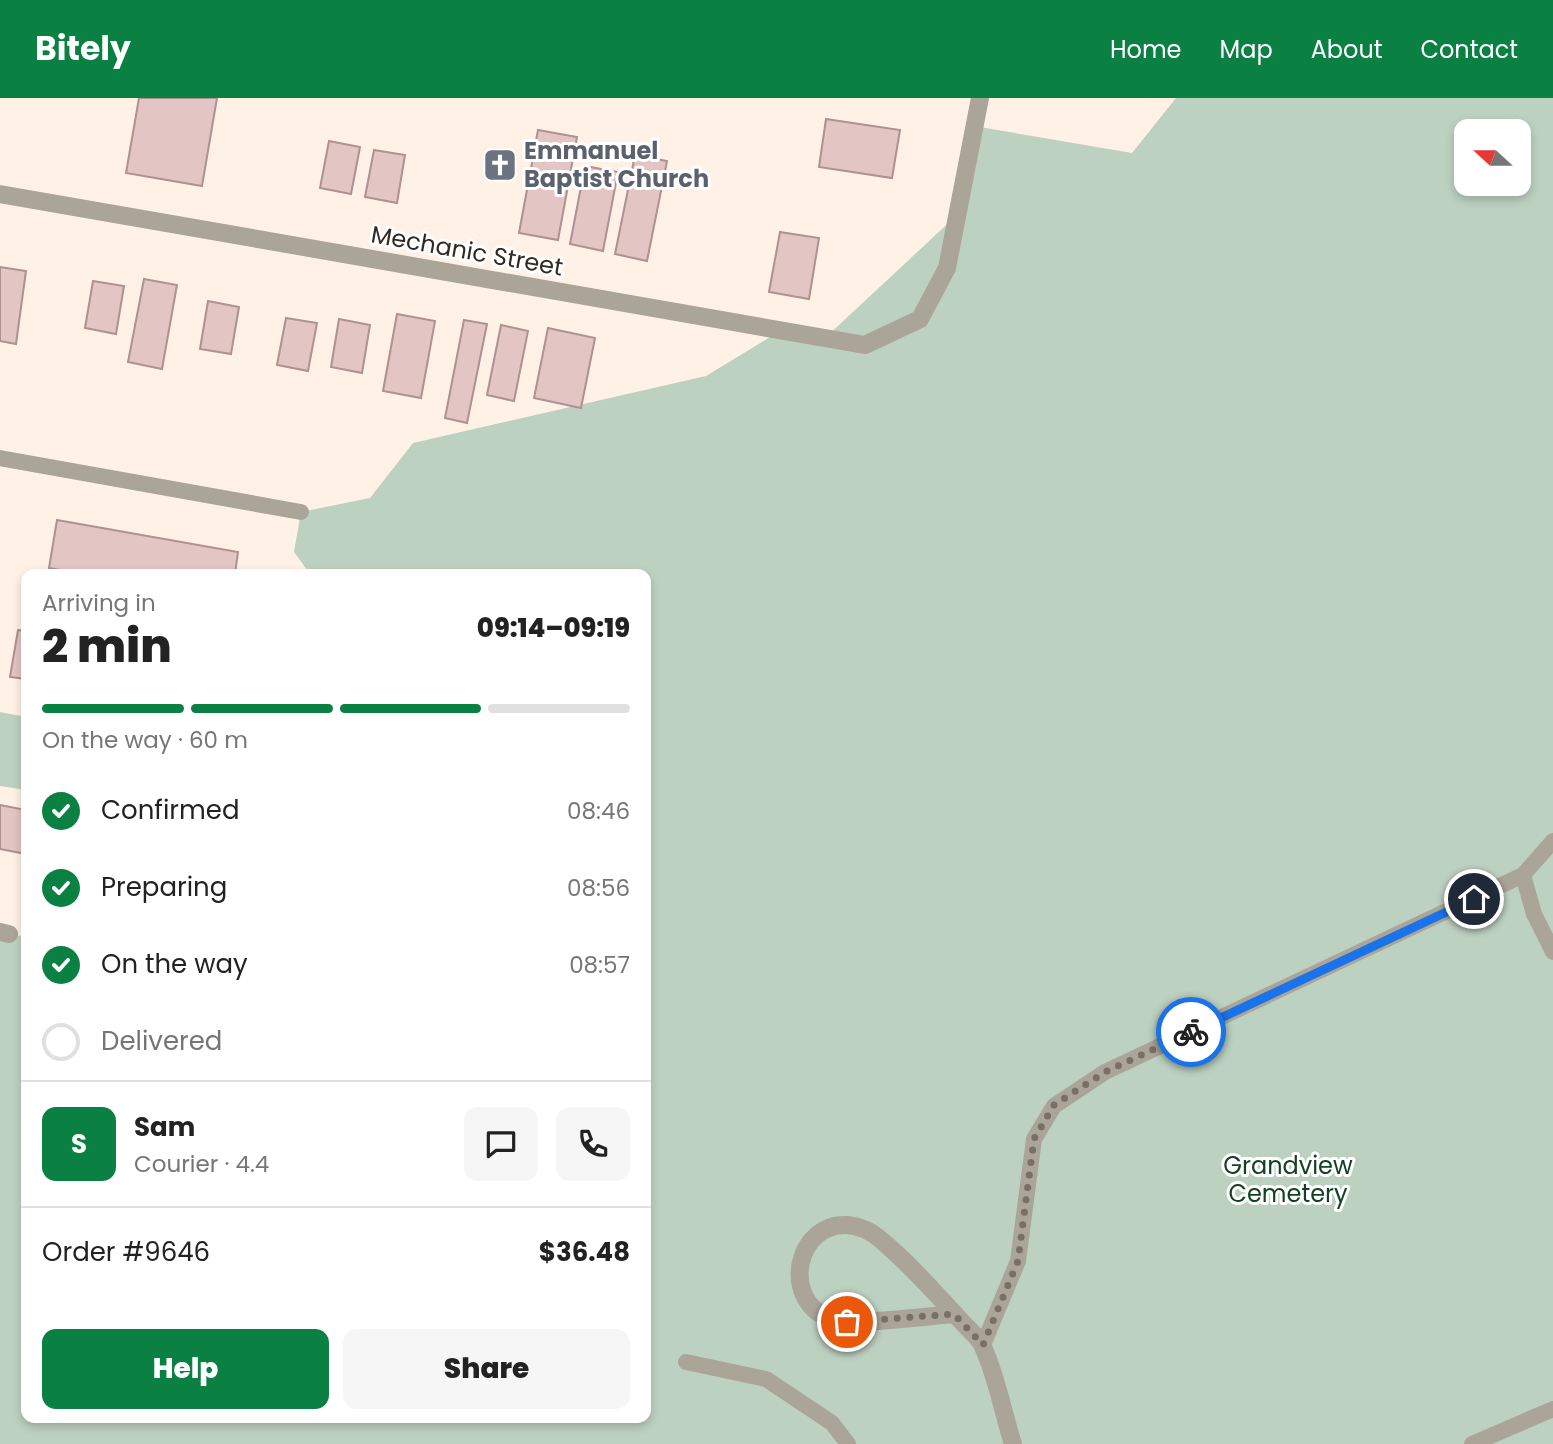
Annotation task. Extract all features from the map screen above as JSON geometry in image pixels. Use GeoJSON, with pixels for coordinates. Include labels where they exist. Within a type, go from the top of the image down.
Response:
{"type":"FeatureCollection","features":[{"type":"Feature","properties":{"kind":"street","name":"Mechanic Street"},"geometry":{"type":"LineString","coordinates":[[0,194],[865,345],[920,319],[947,268],[980,98]]}},
{"type":"Feature","properties":{"kind":"street"},"geometry":{"type":"LineString","coordinates":[[954,1314],[847,1322],[828,1319],[813,1309],[802,1293],[798,1275],[801,1256],[811,1240],[827,1229],[846,1225],[864,1228],[880,1239],[954,1314],[983,1345],[1013,1444]]}},
{"type":"Feature","properties":{"kind":"lane"},"geometry":{"type":"LineString","coordinates":[[0,458],[301,512]]}},
{"type":"Feature","properties":{"kind":"lane"},"geometry":{"type":"LineString","coordinates":[[983,1345],[1018,1261],[1034,1139],[1054,1105],[1105,1072],[1523,876],[1553,841]]}},
{"type":"Feature","properties":{"kind":"lane"},"geometry":{"type":"LineString","coordinates":[[1523,876],[1534,914],[1553,952]]}},
{"type":"Feature","properties":{"kind":"lane"},"geometry":{"type":"LineString","coordinates":[[686,1362],[766,1378],[832,1423],[848,1444]]}},
{"type":"Feature","properties":{"kind":"lane"},"geometry":{"type":"LineString","coordinates":[[1472,1444],[1553,1409]]}},
{"type":"Feature","properties":{"kind":"green space","name":"Grandview Cemetery"},"geometry":{"type":"Polygon","coordinates":[[[1176,98],[1553,98],[1553,1444],[0,1444],[0,932],[21,936],[21,1423],[651,1423],[651,569],[306,569],[294,552],[301,512],[370,498],[413,443],[706,376],[780,331],[825,338],[957,215],[974,126],[1132,153],[1176,98]]]}},
{"type":"Feature","properties":{"kind":"green space"},"geometry":{"type":"Polygon","coordinates":[[[0,712],[21,716],[21,789],[0,786],[0,712]]]}},
{"type":"Feature","properties":{"kind":"building"},"geometry":{"type":"Polygon","coordinates":[[[139,98],[217,98],[202,186],[126,173],[139,98]]]}},
{"type":"Feature","properties":{"kind":"building"},"geometry":{"type":"Polygon","coordinates":[[[826,119],[900,130],[892,178],[819,167],[826,119]]]}},
{"type":"Feature","properties":{"kind":"building"},"geometry":{"type":"Polygon","coordinates":[[[538,130],[577,137],[558,240],[519,233],[538,130]]]}},
{"type":"Feature","properties":{"kind":"building"},"geometry":{"type":"Polygon","coordinates":[[[329,141],[360,147],[351,194],[320,188],[329,141]]]}},
{"type":"Feature","properties":{"kind":"building"},"geometry":{"type":"Polygon","coordinates":[[[374,150],[405,155],[397,203],[365,197],[374,150]]]}},
{"type":"Feature","properties":{"kind":"building"},"geometry":{"type":"Polygon","coordinates":[[[635,155],[667,161],[647,261],[615,254],[635,155]]]}},
{"type":"Feature","properties":{"kind":"building"},"geometry":{"type":"Polygon","coordinates":[[[585,166],[618,172],[603,251],[570,244],[585,166]]]}},
{"type":"Feature","properties":{"kind":"building"},"geometry":{"type":"Polygon","coordinates":[[[780,232],[819,238],[809,299],[769,292],[780,232]]]}},
{"type":"Feature","properties":{"kind":"building"},"geometry":{"type":"Polygon","coordinates":[[[0,267],[26,271],[16,344],[0,341],[0,267]]]}},
{"type":"Feature","properties":{"kind":"building"},"geometry":{"type":"Polygon","coordinates":[[[144,279],[177,285],[162,369],[128,362],[144,279]]]}},
{"type":"Feature","properties":{"kind":"building"},"geometry":{"type":"Polygon","coordinates":[[[93,281],[124,286],[116,334],[85,328],[93,281]]]}},
{"type":"Feature","properties":{"kind":"building"},"geometry":{"type":"Polygon","coordinates":[[[208,301],[239,307],[231,354],[200,349],[208,301]]]}},
{"type":"Feature","properties":{"kind":"building"},"geometry":{"type":"Polygon","coordinates":[[[397,314],[435,321],[421,398],[383,391],[397,314]]]}},
{"type":"Feature","properties":{"kind":"building"},"geometry":{"type":"Polygon","coordinates":[[[286,318],[317,323],[308,371],[277,365],[286,318]]]}},
{"type":"Feature","properties":{"kind":"building"},"geometry":{"type":"Polygon","coordinates":[[[339,319],[370,325],[362,373],[331,367],[339,319]]]}},
{"type":"Feature","properties":{"kind":"building"},"geometry":{"type":"Polygon","coordinates":[[[464,320],[487,324],[467,423],[445,418],[464,320]]]}},
{"type":"Feature","properties":{"kind":"building"},"geometry":{"type":"Polygon","coordinates":[[[501,325],[528,331],[514,401],[487,395],[501,325]]]}},
{"type":"Feature","properties":{"kind":"building"},"geometry":{"type":"Polygon","coordinates":[[[548,328],[595,338],[581,408],[534,398],[548,328]]]}},
{"type":"Feature","properties":{"kind":"building"},"geometry":{"type":"Polygon","coordinates":[[[57,520],[238,552],[236,569],[49,568],[57,520]]]}},
{"type":"Feature","properties":{"kind":"building"},"geometry":{"type":"Polygon","coordinates":[[[18,630],[21,630],[21,678],[10,677],[18,630]]]}},
{"type":"Feature","properties":{"kind":"building"},"geometry":{"type":"Polygon","coordinates":[[[0,805],[21,809],[21,853],[0,849],[0,805]]]}},
{"type":"Feature","properties":{"kind":"way so far"},"geometry":{"type":"LineString","coordinates":[[847,1322],[954,1314],[983,1345],[1018,1261],[1034,1139],[1054,1105],[1105,1072],[1191,1032]]}},
{"type":"Feature","properties":{"kind":"place","name":"Emmanuel Baptist Church"},"geometry":{"type":"Point","coordinates":[500,165]}},
{"type":"Feature","properties":{"kind":"route"},"geometry":{"type":"LineString","coordinates":[[1191,1032],[1474,899]]}}]}
